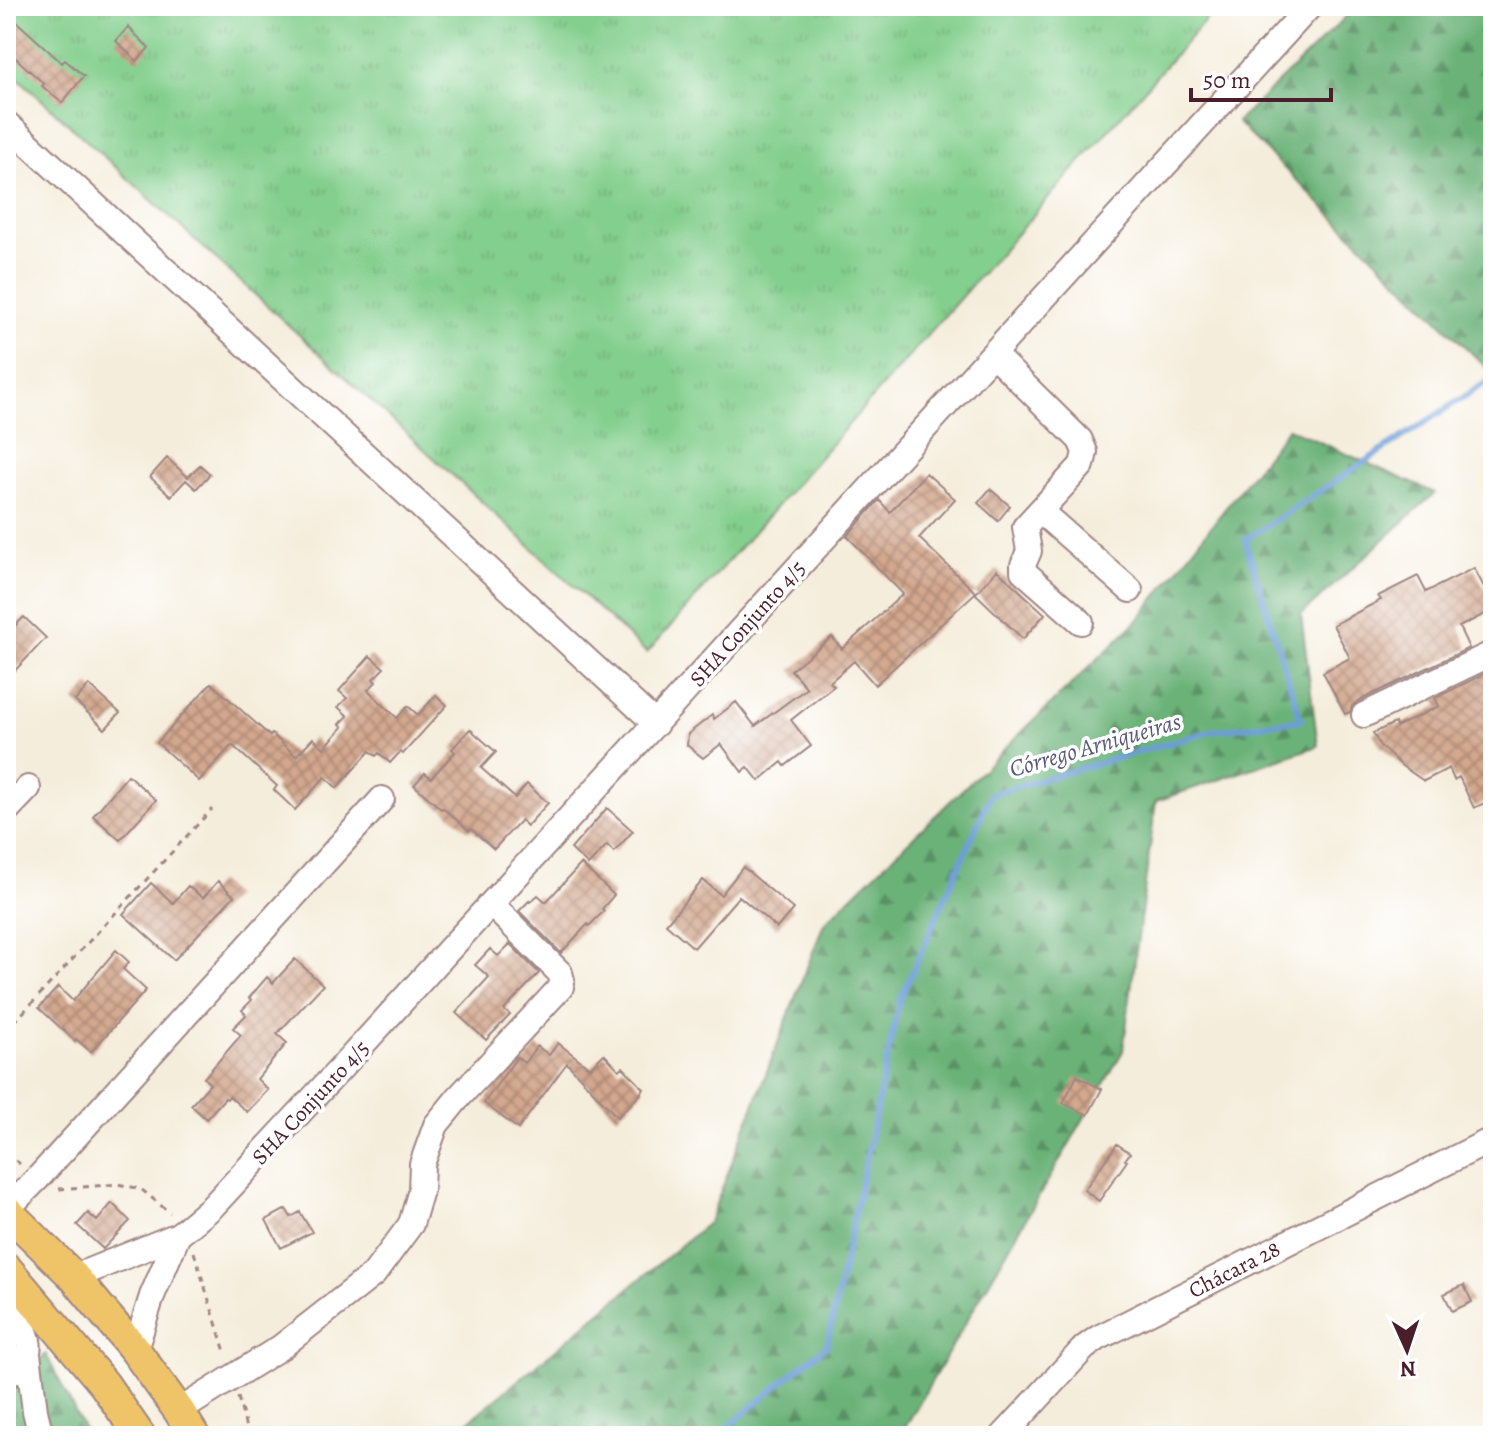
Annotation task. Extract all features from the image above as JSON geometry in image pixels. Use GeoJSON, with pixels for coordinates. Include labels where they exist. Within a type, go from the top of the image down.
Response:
{"type":"FeatureCollection","features":[{"type":"Feature","properties":{"kind":"main road"},"geometry":{"type":"LineString","coordinates":[[6,1210],[74,1277],[135,1350],[187,1424]]}},
{"type":"Feature","properties":{"kind":"main road"},"geometry":{"type":"LineString","coordinates":[[6,1268],[104,1384],[140,1436]]}},
{"type":"Feature","properties":{"kind":"street","name":"SHA Conjunto 4/5"},"geometry":{"type":"LineString","coordinates":[[74,1277],[178,1235],[212,1207],[1310,6]]}},
{"type":"Feature","properties":{"kind":"street"},"geometry":{"type":"LineString","coordinates":[[6,123],[656,724]]}},
{"type":"Feature","properties":{"kind":"street"},"geometry":{"type":"LineString","coordinates":[[993,354],[1080,440],[1085,452],[1082,465],[1025,527],[1029,551],[1023,565],[1023,571],[1081,622]]}},
{"type":"Feature","properties":{"kind":"street"},"geometry":{"type":"LineString","coordinates":[[1040,511],[1130,590]]}},
{"type":"Feature","properties":{"kind":"street"},"geometry":{"type":"LineString","coordinates":[[1364,715],[1493,653]]}},
{"type":"Feature","properties":{"kind":"street"},"geometry":{"type":"LineString","coordinates":[[6,811],[28,788]]}},
{"type":"Feature","properties":{"kind":"street"},"geometry":{"type":"LineString","coordinates":[[6,1210],[382,799]]}},
{"type":"Feature","properties":{"kind":"street"},"geometry":{"type":"LineString","coordinates":[[187,1424],[374,1274],[411,1224],[421,1190],[422,1164],[436,1125],[561,987],[560,973],[491,904]]}},
{"type":"Feature","properties":{"kind":"street","name":"Chácara 28"},"geometry":{"type":"LineString","coordinates":[[1003,1436],[1092,1342],[1493,1139]]}},
{"type":"Feature","properties":{"kind":"street","name":"SHA Conjunto 4/5"},"geometry":{"type":"LineString","coordinates":[[135,1350],[152,1296],[178,1235]]}},
{"type":"Feature","properties":{"kind":"street"},"geometry":{"type":"LineString","coordinates":[[6,1303],[23,1327],[29,1347],[16,1361],[41,1436]]}},
{"type":"Feature","properties":{"kind":"path"},"geometry":{"type":"LineString","coordinates":[[6,1031],[212,809]]}},
{"type":"Feature","properties":{"kind":"green space"},"geometry":{"type":"Polygon","coordinates":[[[6,6],[1218,6],[647,653],[6,67],[6,6]]]}},
{"type":"Feature","properties":{"kind":"green space"},"geometry":{"type":"Polygon","coordinates":[[[1357,6],[1493,6],[1493,374],[1237,122],[1357,6]]]}},
{"type":"Feature","properties":{"kind":"green space"},"geometry":{"type":"Polygon","coordinates":[[[1288,428],[1435,493],[1301,615],[1318,746],[1156,801],[1123,1051],[900,1436],[451,1436],[709,1222],[824,923],[1138,620],[1288,428]]]}},
{"type":"Feature","properties":{"kind":"green space"},"geometry":{"type":"Polygon","coordinates":[[[46,1354],[87,1436],[6,1436],[6,1396],[46,1354]]]}},
{"type":"Feature","properties":{"kind":"building"},"geometry":{"type":"Polygon","coordinates":[[[6,12],[62,63],[65,60],[84,76],[62,103],[6,49],[6,12]]]}},
{"type":"Feature","properties":{"kind":"building"},"geometry":{"type":"Polygon","coordinates":[[[128,27],[149,48],[137,61],[116,41],[128,27]]]}},
{"type":"Feature","properties":{"kind":"building"},"geometry":{"type":"Polygon","coordinates":[[[167,458],[188,477],[200,465],[210,474],[196,489],[186,480],[171,496],[150,477],[167,458]]]}},
{"type":"Feature","properties":{"kind":"building"},"geometry":{"type":"Polygon","coordinates":[[[926,473],[955,499],[919,538],[976,593],[997,570],[1045,614],[1023,639],[975,593],[875,685],[854,661],[830,682],[834,686],[791,720],[811,746],[785,766],[782,762],[759,781],[748,767],[742,772],[721,744],[703,758],[687,745],[688,734],[712,715],[714,719],[736,702],[755,726],[807,688],[791,670],[832,637],[842,649],[903,594],[847,536],[879,500],[890,512],[926,473]]]}},
{"type":"Feature","properties":{"kind":"building"},"geometry":{"type":"Polygon","coordinates":[[[990,489],[1010,506],[998,521],[978,503],[990,489]]]}},
{"type":"Feature","properties":{"kind":"building"},"geometry":{"type":"Polygon","coordinates":[[[1474,568],[1485,589],[1493,585],[1493,610],[1459,627],[1469,648],[1358,701],[1345,714],[1323,672],[1350,658],[1333,625],[1381,600],[1378,596],[1418,576],[1426,592],[1474,568]]]}},
{"type":"Feature","properties":{"kind":"building"},"geometry":{"type":"Polygon","coordinates":[[[24,617],[46,638],[6,680],[6,635],[24,617]]]}},
{"type":"Feature","properties":{"kind":"building"},"geometry":{"type":"Polygon","coordinates":[[[370,656],[384,668],[373,679],[376,682],[368,690],[397,718],[408,706],[418,715],[436,695],[447,705],[403,754],[400,752],[390,763],[379,753],[376,756],[370,751],[337,788],[325,777],[295,810],[274,790],[277,786],[232,745],[199,781],[157,743],[211,683],[296,756],[313,738],[324,748],[343,727],[340,724],[348,716],[338,707],[347,698],[339,691],[370,656]]]}},
{"type":"Feature","properties":{"kind":"building"},"geometry":{"type":"Polygon","coordinates":[[[1488,672],[1493,682],[1493,799],[1474,808],[1459,777],[1454,780],[1449,768],[1424,781],[1380,746],[1373,733],[1395,723],[1396,727],[1439,706],[1435,698],[1488,672]]]}},
{"type":"Feature","properties":{"kind":"building"},"geometry":{"type":"Polygon","coordinates":[[[89,685],[120,713],[105,729],[75,701],[89,685]]]}},
{"type":"Feature","properties":{"kind":"building"},"geometry":{"type":"Polygon","coordinates":[[[470,729],[496,752],[481,768],[515,798],[527,784],[548,803],[527,826],[521,820],[494,849],[414,785],[425,773],[431,778],[455,752],[452,749],[470,729]]]}},
{"type":"Feature","properties":{"kind":"building"},"geometry":{"type":"Polygon","coordinates":[[[128,775],[156,800],[120,840],[93,816],[128,775]]]}},
{"type":"Feature","properties":{"kind":"building"},"geometry":{"type":"Polygon","coordinates":[[[607,808],[633,831],[614,852],[607,845],[588,865],[571,849],[607,808]]]}},
{"type":"Feature","properties":{"kind":"building"},"geometry":{"type":"Polygon","coordinates":[[[581,864],[614,895],[602,909],[604,911],[561,953],[519,911],[538,895],[546,902],[581,864]]]}},
{"type":"Feature","properties":{"kind":"building"},"geometry":{"type":"Polygon","coordinates":[[[743,867],[793,909],[777,928],[739,896],[694,948],[666,924],[703,880],[721,895],[743,867]]]}},
{"type":"Feature","properties":{"kind":"building"},"geometry":{"type":"Polygon","coordinates":[[[218,881],[234,896],[174,960],[123,914],[151,883],[173,903],[188,886],[203,898],[218,881]]]}},
{"type":"Feature","properties":{"kind":"building"},"geometry":{"type":"Polygon","coordinates":[[[510,944],[539,973],[504,1010],[510,1015],[486,1040],[456,1013],[489,977],[475,965],[490,949],[498,956],[510,944]]]}},
{"type":"Feature","properties":{"kind":"building"},"geometry":{"type":"Polygon","coordinates":[[[116,950],[129,962],[123,969],[146,990],[91,1052],[39,1008],[58,987],[73,1001],[116,950]]]}},
{"type":"Feature","properties":{"kind":"building"},"geometry":{"type":"Polygon","coordinates":[[[295,959],[323,985],[277,1034],[287,1043],[257,1079],[268,1090],[247,1112],[229,1096],[206,1119],[191,1105],[210,1084],[204,1078],[241,1035],[233,1028],[246,1015],[242,1010],[252,1000],[249,998],[267,977],[273,983],[295,959]]]}},
{"type":"Feature","properties":{"kind":"building"},"geometry":{"type":"Polygon","coordinates":[[[558,1043],[590,1068],[604,1054],[619,1070],[623,1067],[644,1089],[617,1117],[567,1063],[518,1129],[484,1103],[517,1057],[524,1063],[537,1046],[549,1055],[558,1043]]]}},
{"type":"Feature","properties":{"kind":"building"},"geometry":{"type":"Polygon","coordinates":[[[1077,1076],[1102,1089],[1088,1115],[1063,1103],[1077,1076]]]}},
{"type":"Feature","properties":{"kind":"building"},"geometry":{"type":"Polygon","coordinates":[[[1117,1144],[1130,1153],[1099,1201],[1084,1190],[1117,1144]]]}},
{"type":"Feature","properties":{"kind":"building"},"geometry":{"type":"Polygon","coordinates":[[[112,1203],[130,1221],[103,1249],[77,1225],[88,1213],[97,1221],[112,1203]]]}},
{"type":"Feature","properties":{"kind":"building"},"geometry":{"type":"Polygon","coordinates":[[[286,1209],[291,1217],[300,1212],[312,1232],[281,1248],[266,1220],[286,1209]]]}},
{"type":"Feature","properties":{"kind":"building"},"geometry":{"type":"Polygon","coordinates":[[[1464,1285],[1472,1302],[1452,1311],[1444,1294],[1464,1285]]]}},
{"type":"Feature","properties":{"kind":"waterway","name":"Córrego Arniqueiras"},"geometry":{"type":"LineString","coordinates":[[717,1436],[827,1345],[899,1002],[991,794],[1211,731],[1301,720],[1245,540],[1493,378]]}}]}
